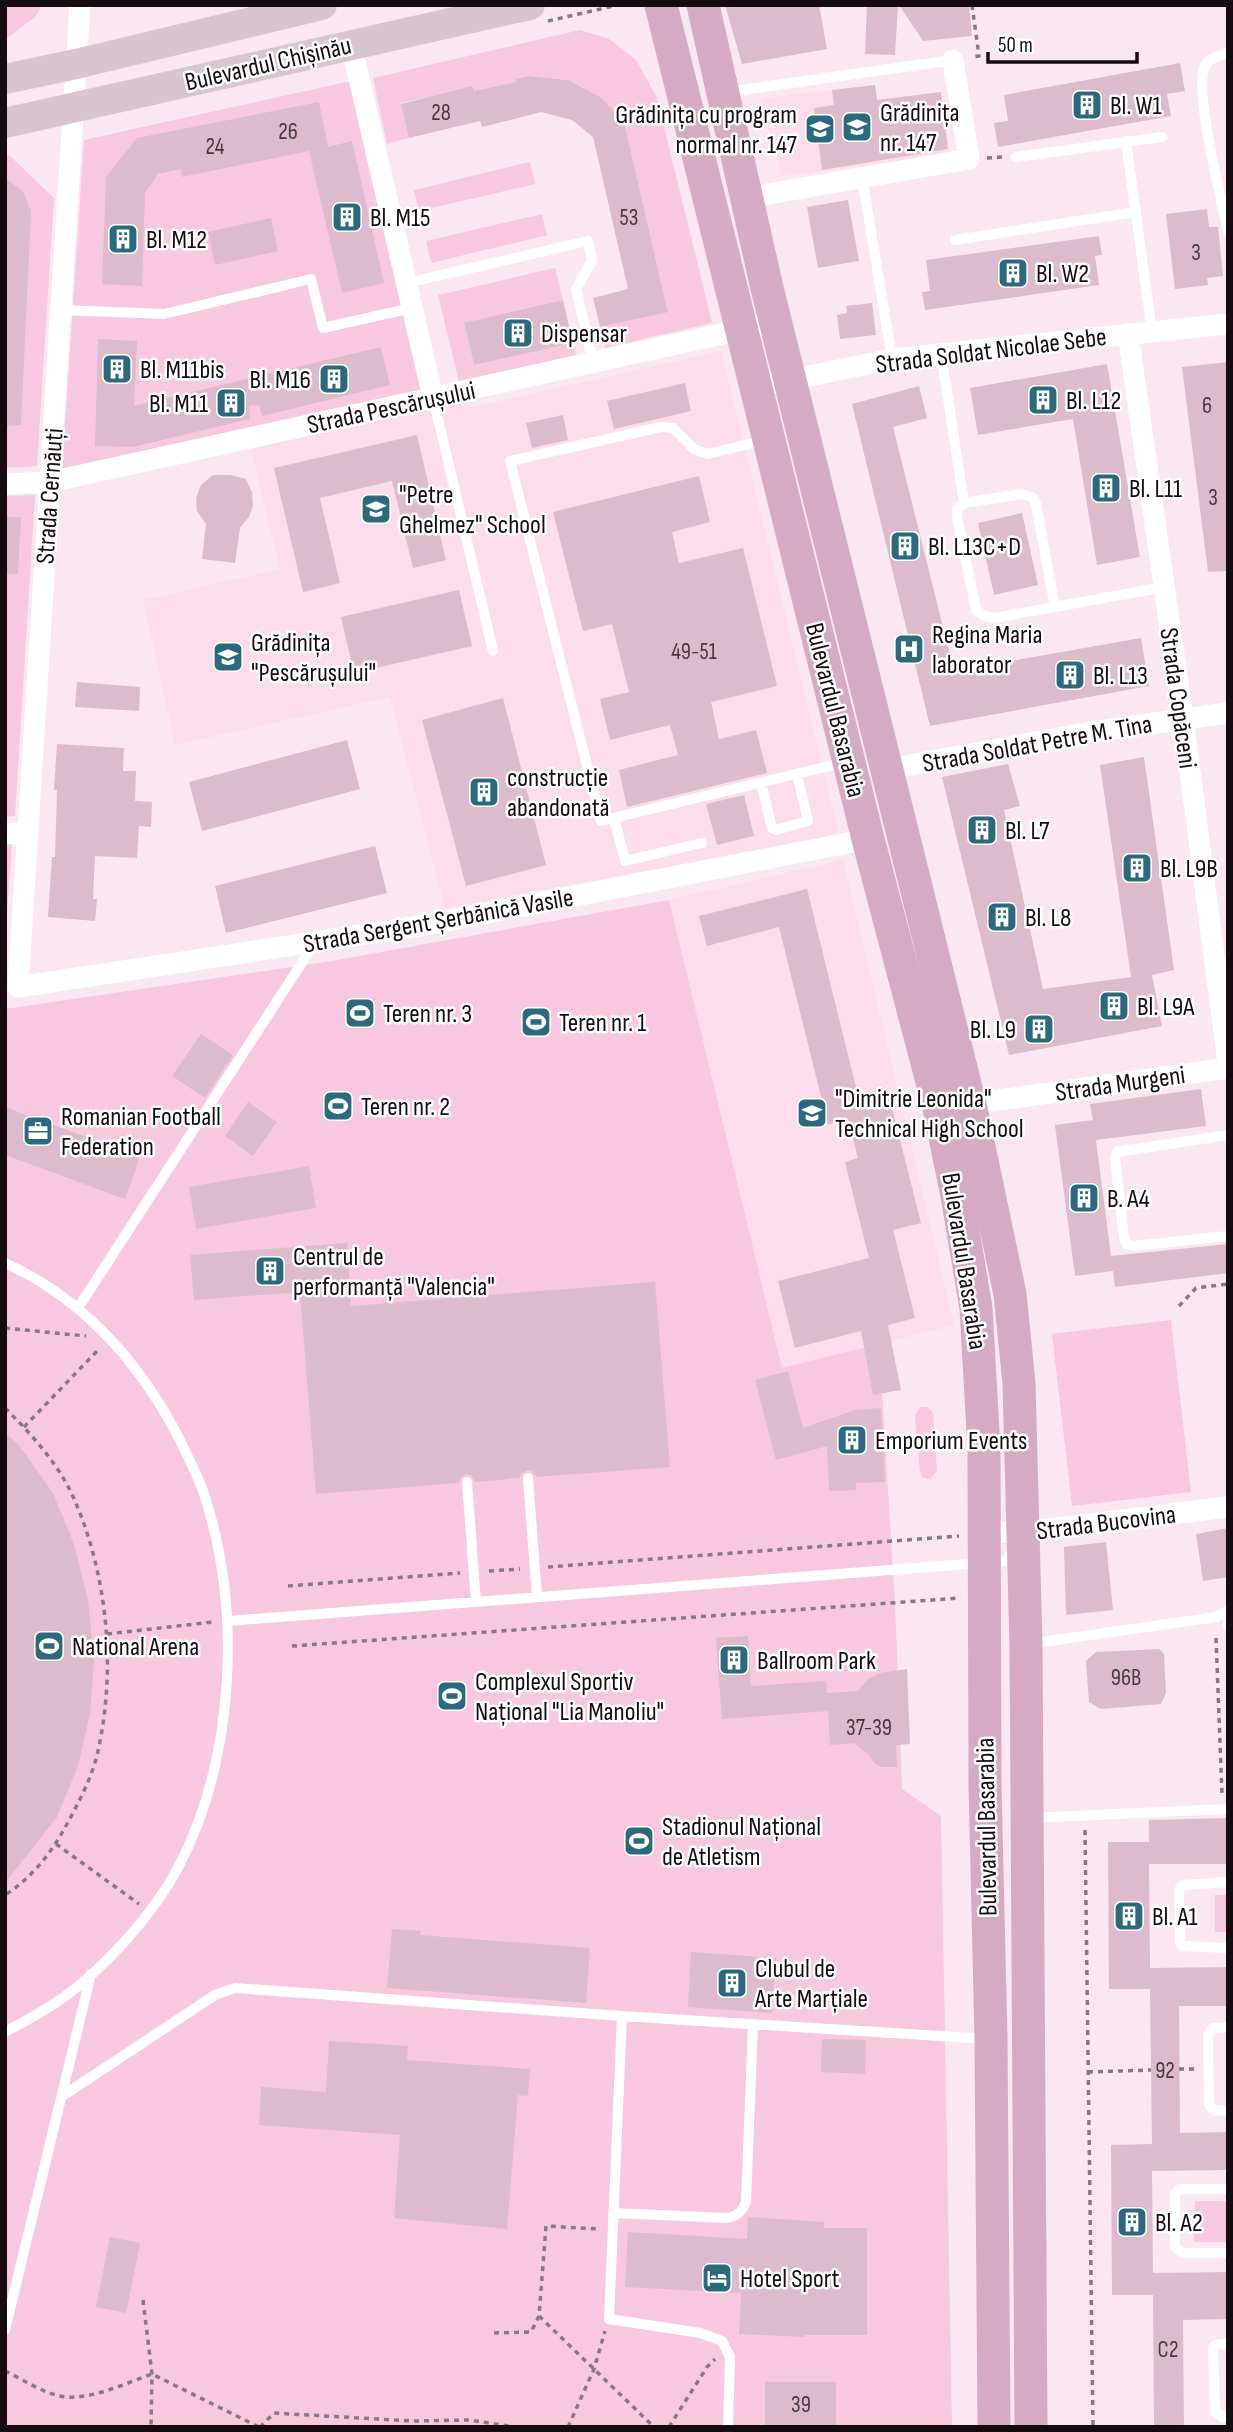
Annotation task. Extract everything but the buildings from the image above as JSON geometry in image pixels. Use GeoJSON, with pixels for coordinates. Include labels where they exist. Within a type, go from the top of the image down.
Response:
{"type":"FeatureCollection","features":[{"type":"Feature","properties":{"kind":"main road","name":"Bulevardul Chișinău"},"geometry":{"type":"LineString","coordinates":[[5,79],[322,5]]}},
{"type":"Feature","properties":{"kind":"main road","name":"Bulevardul Chișinău"},"geometry":{"type":"LineString","coordinates":[[5,123],[530,5]]}},
{"type":"Feature","properties":{"kind":"main road","name":"Bulevardul Basarabia"},"geometry":{"type":"LineString","coordinates":[[661,5],[868,839],[939,1108],[969,1263],[980,1356],[985,1449],[985,1786],[994,2427]]}},
{"type":"Feature","properties":{"kind":"main road","name":"Bulevardul Basarabia"},"geometry":{"type":"LineString","coordinates":[[702,5],[776,322],[970,1104],[1003,1255],[1014,1326],[1019,1383],[1026,1645],[1031,2427]]}},
{"type":"Feature","properties":{"kind":"street","name":"Strada Cernăuți"},"geometry":{"type":"LineString","coordinates":[[12,987],[28,833],[80,5]]}},
{"type":"Feature","properties":{"kind":"street"},"geometry":{"type":"LineString","coordinates":[[351,44],[433,398]]}},
{"type":"Feature","properties":{"kind":"street"},"geometry":{"type":"LineString","coordinates":[[746,198],[969,159],[953,60]]}},
{"type":"Feature","properties":{"kind":"street","name":"Strada Pescărușului"},"geometry":{"type":"LineString","coordinates":[[5,484],[50,482],[776,322]]}},
{"type":"Feature","properties":{"kind":"street","name":"Strada Soldat Nicolae Sebe"},"geometry":{"type":"LineString","coordinates":[[756,387],[892,359],[1228,324]]}},
{"type":"Feature","properties":{"kind":"street","name":"Strada Copăceni"},"geometry":{"type":"LineString","coordinates":[[1128,334],[1228,1063]]}},
{"type":"Feature","properties":{"kind":"street","name":"Strada Soldat Petre M. Tina"},"geometry":{"type":"LineString","coordinates":[[888,769],[1182,718],[1228,713]]}},
{"type":"Feature","properties":{"kind":"street"},"geometry":{"type":"LineString","coordinates":[[5,834],[28,833]]}},
{"type":"Feature","properties":{"kind":"street","name":"Strada Sergent Șerbănică Vasile"},"geometry":{"type":"LineString","coordinates":[[12,987],[426,925],[868,839]]}},
{"type":"Feature","properties":{"kind":"street","name":"Strada Murgeni"},"geometry":{"type":"LineString","coordinates":[[970,1104],[1228,1068]]}},
{"type":"Feature","properties":{"kind":"street","name":"Strada Bucovina"},"geometry":{"type":"LineString","coordinates":[[984,1548],[1023,1532],[1228,1507]]}},
{"type":"Feature","properties":{"kind":"lane"},"geometry":{"type":"LineString","coordinates":[[1228,53],[1212,58],[1205,66],[1201,93],[1228,232]]}},
{"type":"Feature","properties":{"kind":"lane"},"geometry":{"type":"LineString","coordinates":[[721,92],[953,60]]}},
{"type":"Feature","properties":{"kind":"lane"},"geometry":{"type":"LineString","coordinates":[[1016,156],[1162,137]]}},
{"type":"Feature","properties":{"kind":"lane"},"geometry":{"type":"LineString","coordinates":[[1126,141],[1152,332]]}},
{"type":"Feature","properties":{"kind":"lane"},"geometry":{"type":"LineString","coordinates":[[862,177],[892,359]]}},
{"type":"Feature","properties":{"kind":"lane"},"geometry":{"type":"LineString","coordinates":[[955,240],[1136,212]]}},
{"type":"Feature","properties":{"kind":"lane"},"geometry":{"type":"LineString","coordinates":[[407,283],[588,241],[592,261],[576,289],[593,362]]}},
{"type":"Feature","properties":{"kind":"lane"},"geometry":{"type":"LineString","coordinates":[[61,310],[164,314],[311,279],[323,328],[412,307]]}},
{"type":"Feature","properties":{"kind":"lane"},"geometry":{"type":"LineString","coordinates":[[941,353],[964,503]]}},
{"type":"Feature","properties":{"kind":"lane"},"geometry":{"type":"LineString","coordinates":[[433,398],[493,652]]}},
{"type":"Feature","properties":{"kind":"lane"},"geometry":{"type":"LineString","coordinates":[[769,439],[708,454],[694,449],[673,428],[661,427],[510,461],[601,821],[849,761]]}},
{"type":"Feature","properties":{"kind":"lane"},"geometry":{"type":"LineString","coordinates":[[1055,607],[1036,504],[1032,497],[1022,494],[964,503],[957,509],[976,610],[984,616],[994,618],[1055,607],[1164,587]]}},
{"type":"Feature","properties":{"kind":"lane"},"geometry":{"type":"LineString","coordinates":[[761,783],[772,828],[776,830],[808,821],[797,774]]}},
{"type":"Feature","properties":{"kind":"lane"},"geometry":{"type":"LineString","coordinates":[[614,818],[625,861],[702,843]]}},
{"type":"Feature","properties":{"kind":"lane"},"geometry":{"type":"LineString","coordinates":[[78,1308],[315,942]]}},
{"type":"Feature","properties":{"kind":"lane"},"geometry":{"type":"LineString","coordinates":[[1228,1135],[1123,1150],[1117,1152],[1115,1157],[1124,1238],[1127,1244],[1133,1246],[1228,1236]]}},
{"type":"Feature","properties":{"kind":"lane"},"geometry":{"type":"LineString","coordinates":[[5,1263],[45,1285],[78,1308],[139,1371],[158,1398],[204,1492],[214,1530],[228,1621],[225,1698],[213,1772],[199,1819],[178,1867],[149,1911],[119,1948],[61,1999],[5,2032]]}},
{"type":"Feature","properties":{"kind":"lane"},"geometry":{"type":"LineString","coordinates":[[528,1478],[537,1597]]}},
{"type":"Feature","properties":{"kind":"lane"},"geometry":{"type":"LineString","coordinates":[[467,1482],[476,1602]]}},
{"type":"Feature","properties":{"kind":"lane"},"geometry":{"type":"LineString","coordinates":[[228,1621],[537,1597],[984,1548]]}},
{"type":"Feature","properties":{"kind":"lane"},"geometry":{"type":"LineString","coordinates":[[1026,1645],[1216,1617],[1228,1611],[1228,1628]]}},
{"type":"Feature","properties":{"kind":"lane"},"geometry":{"type":"LineString","coordinates":[[1027,1818],[1085,1817],[1225,1804]]}},
{"type":"Feature","properties":{"kind":"lane"},"geometry":{"type":"LineString","coordinates":[[1228,1882],[1190,1883],[1182,1885],[1179,1890],[1182,1946],[1228,1948]]}},
{"type":"Feature","properties":{"kind":"lane"},"geometry":{"type":"LineString","coordinates":[[5,2330],[91,1974]]}},
{"type":"Feature","properties":{"kind":"lane"},"geometry":{"type":"LineString","coordinates":[[61,2097],[226,1989],[235,1988],[990,2039]]}},
{"type":"Feature","properties":{"kind":"lane"},"geometry":{"type":"LineString","coordinates":[[622,2016],[609,2319],[714,2336],[722,2341],[730,2357],[729,2427]]}},
{"type":"Feature","properties":{"kind":"lane"},"geometry":{"type":"LineString","coordinates":[[613,2213],[727,2218],[734,2217],[743,2209],[746,2202],[753,2024]]}},
{"type":"Feature","properties":{"kind":"lane"},"geometry":{"type":"LineString","coordinates":[[1228,2027],[1213,2028],[1208,2035],[1209,2105],[1215,2111],[1228,2110]]}},
{"type":"Feature","properties":{"kind":"lane"},"geometry":{"type":"LineString","coordinates":[[1228,2189],[1178,2190],[1175,2194],[1175,2247],[1183,2253],[1228,2253]]}},
{"type":"Feature","properties":{"kind":"lane"},"geometry":{"type":"LineString","coordinates":[[1228,2343],[1215,2345],[1213,2348],[1214,2412],[1222,2417],[1228,2416]]}},
{"type":"Feature","properties":{"kind":"path"},"geometry":{"type":"LineString","coordinates":[[953,60],[979,56],[972,5]]}},
{"type":"Feature","properties":{"kind":"path"},"geometry":{"type":"LineString","coordinates":[[969,159],[1016,156]]}},
{"type":"Feature","properties":{"kind":"path"},"geometry":{"type":"LineString","coordinates":[[1179,1306],[1196,1288],[1228,1284]]}},
{"type":"Feature","properties":{"kind":"path"},"geometry":{"type":"LineString","coordinates":[[5,1328],[109,1338]]}},
{"type":"Feature","properties":{"kind":"path"},"geometry":{"type":"LineString","coordinates":[[23,1427],[109,1338]]}},
{"type":"Feature","properties":{"kind":"path"},"geometry":{"type":"LineString","coordinates":[[5,1408],[47,1451],[75,1500],[96,1567],[107,1634],[107,1681],[98,1752],[76,1807],[56,1844],[22,1884],[5,1895]]}},
{"type":"Feature","properties":{"kind":"path"},"geometry":{"type":"LineString","coordinates":[[288,1586],[534,1568],[984,1548]]}},
{"type":"Feature","properties":{"kind":"path"},"geometry":{"type":"LineString","coordinates":[[292,1646],[969,1597]]}},
{"type":"Feature","properties":{"kind":"path"},"geometry":{"type":"LineString","coordinates":[[1216,1617],[1225,1804]]}},
{"type":"Feature","properties":{"kind":"path"},"geometry":{"type":"LineString","coordinates":[[107,1634],[228,1621]]}},
{"type":"Feature","properties":{"kind":"path"},"geometry":{"type":"LineString","coordinates":[[1085,1817],[1094,2427]]}},
{"type":"Feature","properties":{"kind":"path"},"geometry":{"type":"LineString","coordinates":[[56,1844],[149,1911]]}},
{"type":"Feature","properties":{"kind":"path"},"geometry":{"type":"LineString","coordinates":[[1088,2072],[1151,2070]]}},
{"type":"Feature","properties":{"kind":"path"},"geometry":{"type":"LineString","coordinates":[[494,2333],[531,2332],[539,2316],[546,2226],[613,2230]]}},
{"type":"Feature","properties":{"kind":"path"},"geometry":{"type":"LineString","coordinates":[[143,2301],[152,2374],[151,2427]]}},
{"type":"Feature","properties":{"kind":"path"},"geometry":{"type":"LineString","coordinates":[[539,2316],[654,2427]]}},
{"type":"Feature","properties":{"kind":"path"},"geometry":{"type":"LineString","coordinates":[[568,2427],[594,2369],[609,2319]]}},
{"type":"Feature","properties":{"kind":"path"},"geometry":{"type":"LineString","coordinates":[[669,2427],[707,2367],[727,2348]]}},
{"type":"Feature","properties":{"kind":"path"},"geometry":{"type":"LineString","coordinates":[[5,2371],[50,2393],[65,2397],[95,2393],[152,2374],[260,2427],[274,2413],[412,2421],[469,2420],[515,2427]]}},
{"type":"Feature","properties":{"kind":"shaded area"},"geometry":{"type":"Polygon","coordinates":[[[5,5],[42,5],[36,16],[5,40],[5,5]]]}},
{"type":"Feature","properties":{"kind":"shaded area"},"geometry":{"type":"Polygon","coordinates":[[[580,30],[609,39],[636,60],[657,98],[712,323],[605,348],[600,327],[668,311],[624,123],[601,97],[568,80],[529,76],[515,79],[516,82],[474,91],[472,87],[401,103],[409,138],[387,144],[373,78],[580,30]]]}},
{"type":"Feature","properties":{"kind":"shaded area"},"geometry":{"type":"Polygon","coordinates":[[[351,81],[422,391],[62,470],[84,140],[351,81]]]}},
{"type":"Feature","properties":{"kind":"shaded area","name":"Grădinița nr. 147"},"geometry":{"type":"Polygon","coordinates":[[[875,85],[877,100],[941,92],[948,154],[782,176],[760,99],[875,85]]]}},
{"type":"Feature","properties":{"kind":"shaded area"},"geometry":{"type":"Polygon","coordinates":[[[9,155],[54,198],[37,466],[5,468],[5,156],[9,155]]]}},
{"type":"Feature","properties":{"kind":"shaded area"},"geometry":{"type":"Polygon","coordinates":[[[530,162],[535,184],[419,211],[414,190],[530,162]]]}},
{"type":"Feature","properties":{"kind":"shaded area"},"geometry":{"type":"Polygon","coordinates":[[[542,214],[547,235],[431,263],[426,241],[542,214]]]}},
{"type":"Feature","properties":{"kind":"shaded area"},"geometry":{"type":"Polygon","coordinates":[[[555,268],[563,300],[464,324],[474,365],[573,343],[576,355],[459,382],[438,295],[555,268]]]}},
{"type":"Feature","properties":{"kind":"shaded area"},"geometry":{"type":"Polygon","coordinates":[[[721,351],[839,835],[445,908],[390,697],[175,745],[143,600],[280,569],[251,449],[460,402],[463,409],[721,351]]]}},
{"type":"Feature","properties":{"kind":"shaded area"},"geometry":{"type":"Polygon","coordinates":[[[35,495],[15,816],[5,817],[5,496],[35,495]]]}},
{"type":"Feature","properties":{"kind":"shaded area"},"geometry":{"type":"Polygon","coordinates":[[[5,843],[12,843],[5,940],[5,843]]]}},
{"type":"Feature","properties":{"kind":"shaded area","name":"\"Dimitrie Leonida\" Technical High School"},"geometry":{"type":"Polygon","coordinates":[[[843,860],[954,1325],[782,1369],[669,900],[843,860]]]}},
{"type":"Feature","properties":{"kind":"shaded area","name":"Complexul Sportiv Național \"Lia Manoliu\""},"geometry":{"type":"Polygon","coordinates":[[[669,900],[782,1368],[879,1344],[895,1603],[902,1789],[941,1816],[952,2427],[5,2427],[5,1009],[326,962],[669,900]]]}},
{"type":"Feature","properties":{"kind":"shaded area"},"geometry":{"type":"Polygon","coordinates":[[[1171,1320],[1191,1492],[1072,1506],[1052,1334],[1171,1320]]]}},
{"type":"Feature","properties":{"kind":"shaded area"},"geometry":{"type":"Polygon","coordinates":[[[920,1407],[928,1407],[933,1413],[937,1471],[930,1479],[922,1477],[920,1472],[915,1415],[920,1407]]]}},
{"type":"Feature","properties":{"kind":"shaded area"},"geometry":{"type":"Polygon","coordinates":[[[1215,1895],[1228,1895],[1228,1932],[1215,1932],[1215,1895]]]}},
{"type":"Feature","properties":{"kind":"shaded area"},"geometry":{"type":"Polygon","coordinates":[[[1195,2201],[1228,2201],[1228,2242],[1194,2242],[1195,2201]]]}},
{"type":"Feature","properties":{"kind":"place","name":"Bl. W1"},"geometry":{"type":"Point","coordinates":[1087,105]}},
{"type":"Feature","properties":{"kind":"place","name":"Grădinița nr. 147"},"geometry":{"type":"Point","coordinates":[857,127]}},
{"type":"Feature","properties":{"kind":"place","name":"Grădinița cu program normal nr. 147"},"geometry":{"type":"Point","coordinates":[820,129]}},
{"type":"Feature","properties":{"kind":"place","name":"Bl. M15"},"geometry":{"type":"Point","coordinates":[347,217]}},
{"type":"Feature","properties":{"kind":"place","name":"Bl. M12"},"geometry":{"type":"Point","coordinates":[123,239]}},
{"type":"Feature","properties":{"kind":"place","name":"Bl. W2"},"geometry":{"type":"Point","coordinates":[1013,273]}},
{"type":"Feature","properties":{"kind":"place","name":"Dispensar"},"geometry":{"type":"Point","coordinates":[518,333]}},
{"type":"Feature","properties":{"kind":"place","name":"Bl. M11bis"},"geometry":{"type":"Point","coordinates":[117,369]}},
{"type":"Feature","properties":{"kind":"place","name":"Bl. M16"},"geometry":{"type":"Point","coordinates":[334,379]}},
{"type":"Feature","properties":{"kind":"place","name":"Bl. L12"},"geometry":{"type":"Point","coordinates":[1043,400]}},
{"type":"Feature","properties":{"kind":"place","name":"Bl. M11"},"geometry":{"type":"Point","coordinates":[231,403]}},
{"type":"Feature","properties":{"kind":"place","name":"Bl. L11"},"geometry":{"type":"Point","coordinates":[1106,488]}},
{"type":"Feature","properties":{"kind":"place","name":"\"Petre Ghelmez\" School"},"geometry":{"type":"Point","coordinates":[376,509]}},
{"type":"Feature","properties":{"kind":"place","name":"Bl. L13C+D"},"geometry":{"type":"Point","coordinates":[905,546]}},
{"type":"Feature","properties":{"kind":"place","name":"Regina Maria laborator"},"geometry":{"type":"Point","coordinates":[909,649]}},
{"type":"Feature","properties":{"kind":"place","name":"Grădinița \"Pescărușului\""},"geometry":{"type":"Point","coordinates":[228,657]}},
{"type":"Feature","properties":{"kind":"place","name":"Bl. L13"},"geometry":{"type":"Point","coordinates":[1070,675]}},
{"type":"Feature","properties":{"kind":"place","name":"construcție abandonată"},"geometry":{"type":"Point","coordinates":[484,792]}},
{"type":"Feature","properties":{"kind":"place","name":"Bl. L7"},"geometry":{"type":"Point","coordinates":[982,830]}},
{"type":"Feature","properties":{"kind":"place","name":"Bl. L9B"},"geometry":{"type":"Point","coordinates":[1137,868]}},
{"type":"Feature","properties":{"kind":"place","name":"Bl. L8"},"geometry":{"type":"Point","coordinates":[1002,917]}},
{"type":"Feature","properties":{"kind":"place","name":"Bl. L9A"},"geometry":{"type":"Point","coordinates":[1114,1006]}},
{"type":"Feature","properties":{"kind":"place","name":"Teren nr. 3"},"geometry":{"type":"Point","coordinates":[360,1013]}},
{"type":"Feature","properties":{"kind":"place","name":"Teren nr. 1"},"geometry":{"type":"Point","coordinates":[536,1022]}},
{"type":"Feature","properties":{"kind":"place","name":"Bl. L9"},"geometry":{"type":"Point","coordinates":[1039,1029]}},
{"type":"Feature","properties":{"kind":"place","name":"Teren nr. 2"},"geometry":{"type":"Point","coordinates":[338,1106]}},
{"type":"Feature","properties":{"kind":"place","name":"\"Dimitrie Leonida\" Technical High School"},"geometry":{"type":"Point","coordinates":[812,1113]}},
{"type":"Feature","properties":{"kind":"place","name":"Romanian Football Federation"},"geometry":{"type":"Point","coordinates":[38,1131]}},
{"type":"Feature","properties":{"kind":"place","name":"B. A4"},"geometry":{"type":"Point","coordinates":[1084,1198]}},
{"type":"Feature","properties":{"kind":"place","name":"Centrul de performanță \"Valencia\""},"geometry":{"type":"Point","coordinates":[270,1271]}},
{"type":"Feature","properties":{"kind":"place","name":"Emporium Events"},"geometry":{"type":"Point","coordinates":[852,1440]}},
{"type":"Feature","properties":{"kind":"place","name":"National Arena"},"geometry":{"type":"Point","coordinates":[49,1646]}},
{"type":"Feature","properties":{"kind":"place","name":"Ballroom Park"},"geometry":{"type":"Point","coordinates":[734,1660]}},
{"type":"Feature","properties":{"kind":"place","name":"Complexul Sportiv Național \"Lia Manoliu\""},"geometry":{"type":"Point","coordinates":[452,1696]}},
{"type":"Feature","properties":{"kind":"place","name":"Stadionul Național de Atletism"},"geometry":{"type":"Point","coordinates":[639,1841]}},
{"type":"Feature","properties":{"kind":"place","name":"Bl. A1"},"geometry":{"type":"Point","coordinates":[1129,1916]}},
{"type":"Feature","properties":{"kind":"place","name":"Clubul de Arte Marțiale"},"geometry":{"type":"Point","coordinates":[732,1983]}},
{"type":"Feature","properties":{"kind":"place","name":"Bl. A2"},"geometry":{"type":"Point","coordinates":[1132,2222]}},
{"type":"Feature","properties":{"kind":"place","name":"Hotel Sport"},"geometry":{"type":"Point","coordinates":[717,2278]}}]}
